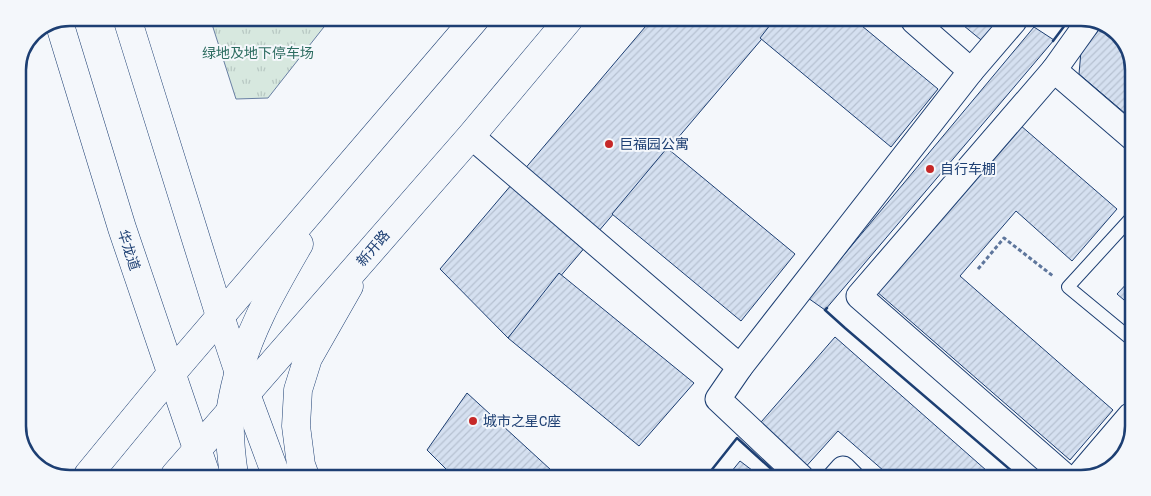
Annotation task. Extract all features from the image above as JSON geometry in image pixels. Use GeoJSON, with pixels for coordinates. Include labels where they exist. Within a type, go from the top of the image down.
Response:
{"type":"FeatureCollection","features":[{"type":"Feature","properties":{"kind":"main road"},"geometry":{"type":"LineString","coordinates":[[129,26],[220,316],[238,392],[274,470]]}},
{"type":"Feature","properties":{"kind":"main road"},"geometry":{"type":"LineString","coordinates":[[92,470],[220,316],[469,26]]}},
{"type":"Feature","properties":{"kind":"main road","name":"新开路"},"geometry":{"type":"LineString","coordinates":[[179,470],[238,392],[369,253],[563,26]]}},
{"type":"Feature","properties":{"kind":"main road","name":"华龙道"},"geometry":{"type":"LineString","coordinates":[[61,27],[122,228],[204,470]]}},
{"type":"Feature","properties":{"kind":"main road"},"geometry":{"type":"LineString","coordinates":[[233,470],[230,452],[238,392],[255,325],[327,192]]}},
{"type":"Feature","properties":{"kind":"main road"},"geometry":{"type":"LineString","coordinates":[[304,470],[296,426],[298,390],[308,358],[342,296],[369,253]]}},
{"type":"Feature","properties":{"kind":"street"},"geometry":{"type":"LineString","coordinates":[[920,26],[971,71]]}},
{"type":"Feature","properties":{"kind":"street"},"geometry":{"type":"LineString","coordinates":[[794,470],[718,399],[740,367],[971,71],[1010,26]]}},
{"type":"Feature","properties":{"kind":"street"},"geometry":{"type":"LineString","coordinates":[[1058,470],[859,296],[1054,70],[1085,27]]}},
{"type":"Feature","properties":{"kind":"street"},"geometry":{"type":"LineString","coordinates":[[1054,70],[1125,131]]}},
{"type":"Feature","properties":{"kind":"street"},"geometry":{"type":"LineString","coordinates":[[471,136],[740,367]]}},
{"type":"Feature","properties":{"kind":"street"},"geometry":{"type":"LineString","coordinates":[[1084,470],[1125,422]]}},
{"type":"Feature","properties":{"kind":"lane"},"geometry":{"type":"LineString","coordinates":[[1125,225],[1068,287],[1125,334]]}},
{"type":"Feature","properties":{"kind":"path"},"geometry":{"type":"LineString","coordinates":[[978,269],[1004,238],[1068,287]]}},
{"type":"Feature","properties":{"kind":"green space","name":"绿地及地下停车场"},"geometry":{"type":"Polygon","coordinates":[[[213,26],[325,26],[268,98],[236,99],[213,26]]]}},
{"type":"Feature","properties":{"kind":"building","name":"巨福园公寓"},"geometry":{"type":"Polygon","coordinates":[[[646,26],[773,26],[508,338],[440,269],[646,26]]]}},
{"type":"Feature","properties":{"kind":"building"},"geometry":{"type":"Polygon","coordinates":[[[769,26],[862,26],[938,89],[891,147],[760,38],[769,26]]]}},
{"type":"Feature","properties":{"kind":"building"},"geometry":{"type":"Polygon","coordinates":[[[964,26],[1001,26],[986,44],[964,26]]]}},
{"type":"Feature","properties":{"kind":"building","name":"自行车棚"},"geometry":{"type":"Polygon","coordinates":[[[1034,27],[1054,40],[825,310],[808,298],[1034,27]]]}},
{"type":"Feature","properties":{"kind":"building"},"geometry":{"type":"Polygon","coordinates":[[[1098,30],[1112,39],[1117,46],[1125,68],[1125,113],[1079,74],[1081,51],[1098,30]]]}},
{"type":"Feature","properties":{"kind":"building"},"geometry":{"type":"Polygon","coordinates":[[[1020,125],[1117,209],[1072,261],[1016,211],[960,276],[1113,410],[1070,460],[876,291],[1020,125]]]}},
{"type":"Feature","properties":{"kind":"building"},"geometry":{"type":"Polygon","coordinates":[[[667,148],[795,254],[741,321],[612,214],[667,148]]]}},
{"type":"Feature","properties":{"kind":"building"},"geometry":{"type":"Polygon","coordinates":[[[559,273],[694,383],[639,446],[508,338],[559,273]]]}},
{"type":"Feature","properties":{"kind":"building"},"geometry":{"type":"Polygon","coordinates":[[[1125,285],[1125,301],[1117,294],[1125,285]]]}},
{"type":"Feature","properties":{"kind":"building"},"geometry":{"type":"Polygon","coordinates":[[[835,337],[986,470],[883,470],[838,431],[801,470],[755,429],[835,337]]]}},
{"type":"Feature","properties":{"kind":"building","name":"城市之星C座"},"geometry":{"type":"Polygon","coordinates":[[[467,393],[551,470],[447,470],[427,450],[467,393]]]}},
{"type":"Feature","properties":{"kind":"building"},"geometry":{"type":"Polygon","coordinates":[[[740,461],[752,470],[733,470],[740,461]]]}},
{"type":"Feature","properties":{"kind":"wall"},"geometry":{"type":"LineString","coordinates":[[1053,41],[1064,26]]}},
{"type":"Feature","properties":{"kind":"wall"},"geometry":{"type":"LineString","coordinates":[[827,308],[825,310],[845,328],[1011,470]]}},
{"type":"Feature","properties":{"kind":"wall"},"geometry":{"type":"LineString","coordinates":[[712,470],[737,438],[772,470]]}},
{"type":"Feature","properties":{"kind":"place","name":"巨福园公寓"},"geometry":{"type":"Point","coordinates":[609,144]}},
{"type":"Feature","properties":{"kind":"place","name":"自行车棚"},"geometry":{"type":"Point","coordinates":[930,169]}},
{"type":"Feature","properties":{"kind":"place","name":"城市之星C座"},"geometry":{"type":"Point","coordinates":[473,421]}}]}
